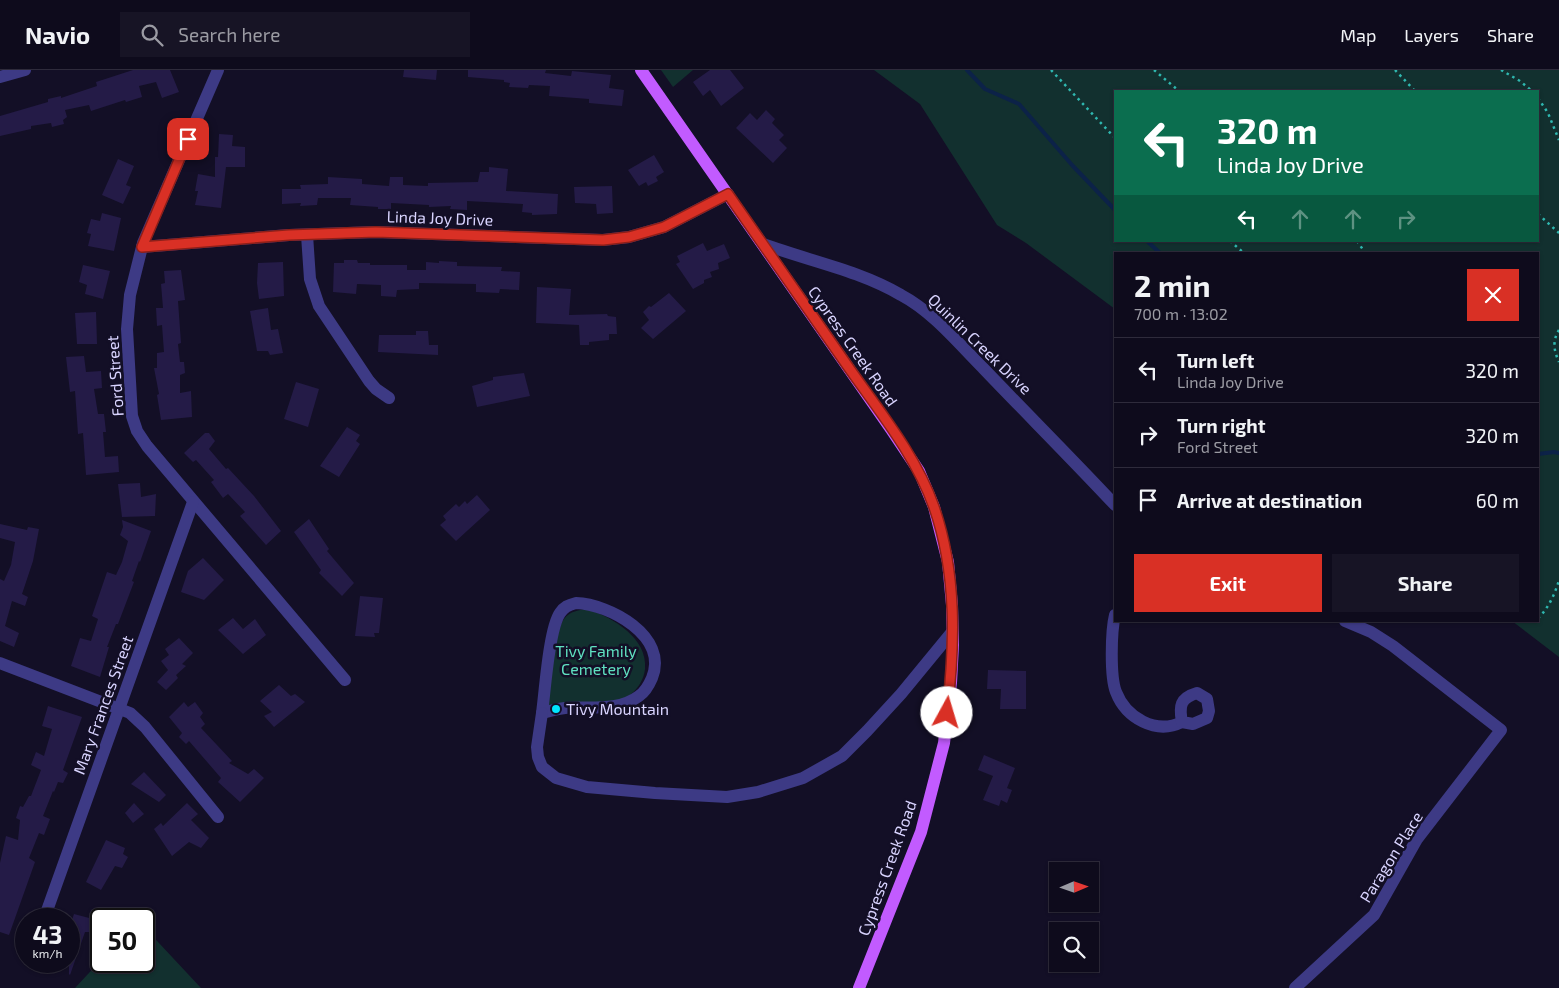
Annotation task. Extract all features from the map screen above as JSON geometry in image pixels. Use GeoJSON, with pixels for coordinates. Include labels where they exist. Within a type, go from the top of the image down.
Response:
{"type":"FeatureCollection","features":[{"type":"Feature","properties":{"kind":"main road","name":"Cypress Creek Road"},"geometry":{"type":"LineString","coordinates":[[641,70],[886,421],[918,471],[934,508],[948,562],[952,605],[951,683],[942,752],[921,832],[859,988]]}},
{"type":"Feature","properties":{"kind":"street"},"geometry":{"type":"LineString","coordinates":[[0,77],[25,70]]}},
{"type":"Feature","properties":{"kind":"street","name":"Ford Street"},"geometry":{"type":"LineString","coordinates":[[218,70],[142,247],[130,295],[127,329],[132,416],[136,432],[193,502],[346,680]]}},
{"type":"Feature","properties":{"kind":"street","name":"Linda Joy Drive"},"geometry":{"type":"LineString","coordinates":[[142,247],[307,234],[376,232],[603,240],[629,237],[664,227],[728,194]]}},
{"type":"Feature","properties":{"kind":"street"},"geometry":{"type":"LineString","coordinates":[[307,234],[310,279],[319,306],[369,381],[376,389],[389,398]]}},
{"type":"Feature","properties":{"kind":"street","name":"Quinlin Creek Drive"},"geometry":{"type":"LineString","coordinates":[[762,244],[875,280],[904,296],[931,316],[1071,457],[1114,504]]}},
{"type":"Feature","properties":{"kind":"street","name":"Mary Frances Street"},"geometry":{"type":"LineString","coordinates":[[48,908],[193,502]]}},
{"type":"Feature","properties":{"kind":"street"},"geometry":{"type":"LineString","coordinates":[[542,713],[563,708],[626,704],[640,696],[649,685],[654,674],[655,664],[654,656],[647,640],[634,626],[603,607],[588,603],[576,603],[566,606],[558,615],[552,636],[537,747],[542,767],[556,778],[587,787],[727,797],[758,792],[803,778],[842,756],[901,694],[952,632]]}},
{"type":"Feature","properties":{"kind":"street"},"geometry":{"type":"LineString","coordinates":[[1115,622],[1112,672],[1116,692],[1127,710],[1144,722],[1161,728],[1182,722]]}},
{"type":"Feature","properties":{"kind":"street","name":"Paragon Place"},"geometry":{"type":"LineString","coordinates":[[1295,988],[1374,915],[1417,839],[1501,730],[1393,646],[1371,632],[1347,622]]}},
{"type":"Feature","properties":{"kind":"street"},"geometry":{"type":"LineString","coordinates":[[0,663],[130,713],[145,727],[218,817]]}},
{"type":"Feature","properties":{"kind":"path"},"geometry":{"type":"LineString","coordinates":[[1051,70],[1114,137]]}},
{"type":"Feature","properties":{"kind":"path"},"geometry":{"type":"LineString","coordinates":[[1154,70],[1178,90]]}},
{"type":"Feature","properties":{"kind":"path"},"geometry":{"type":"LineString","coordinates":[[1395,70],[1414,90]]}},
{"type":"Feature","properties":{"kind":"path"},"geometry":{"type":"LineString","coordinates":[[1501,70],[1531,90]]}},
{"type":"Feature","properties":{"kind":"path"},"geometry":{"type":"LineString","coordinates":[[1539,100],[1548,113],[1559,140]]}},
{"type":"Feature","properties":{"kind":"path"},"geometry":{"type":"LineString","coordinates":[[1539,215],[1559,233]]}},
{"type":"Feature","properties":{"kind":"path"},"geometry":{"type":"LineString","coordinates":[[1232,242],[1243,252]]}},
{"type":"Feature","properties":{"kind":"path"},"geometry":{"type":"LineString","coordinates":[[1559,330],[1554,340],[1554,351],[1559,362]]}},
{"type":"Feature","properties":{"kind":"path"},"geometry":{"type":"LineString","coordinates":[[1539,617],[1546,610],[1559,580]]}},
{"type":"Feature","properties":{"kind":"green space"},"geometry":{"type":"Polygon","coordinates":[[[661,70],[693,70],[673,87],[661,70]]]}},
{"type":"Feature","properties":{"kind":"green space"},"geometry":{"type":"Polygon","coordinates":[[[874,70],[1559,70],[1559,657],[1513,622],[1539,622],[1539,252],[1114,252],[1114,308],[1026,243],[997,225],[920,104],[874,70]]]}},
{"type":"Feature","properties":{"kind":"green space","name":"Tivy Family Cemetery"},"geometry":{"type":"Polygon","coordinates":[[[588,609],[618,624],[635,639],[641,648],[644,658],[645,669],[642,680],[636,690],[630,695],[613,702],[547,707],[553,661],[561,625],[569,614],[578,610],[588,609]]]}},
{"type":"Feature","properties":{"kind":"green space"},"geometry":{"type":"Polygon","coordinates":[[[155,939],[201,988],[75,988],[90,972],[155,973],[155,939]]]}},
{"type":"Feature","properties":{"kind":"building"},"geometry":{"type":"Polygon","coordinates":[[[133,70],[170,70],[179,92],[162,98],[156,82],[139,86],[142,97],[126,102],[125,100],[91,111],[89,105],[65,110],[67,117],[63,120],[64,124],[52,127],[51,123],[31,126],[31,129],[0,136],[0,116],[48,102],[48,99],[61,96],[61,98],[97,86],[96,82],[133,70]]]}},
{"type":"Feature","properties":{"kind":"building"},"geometry":{"type":"Polygon","coordinates":[[[404,70],[437,70],[436,80],[403,77],[404,70]]]}},
{"type":"Feature","properties":{"kind":"building"},"geometry":{"type":"Polygon","coordinates":[[[468,70],[546,70],[545,73],[571,76],[572,71],[611,75],[609,88],[624,90],[622,106],[589,103],[589,99],[549,96],[550,86],[529,85],[528,88],[509,87],[510,83],[504,82],[504,80],[468,77],[468,70]]]}},
{"type":"Feature","properties":{"kind":"building"},"geometry":{"type":"Polygon","coordinates":[[[710,70],[730,70],[744,88],[721,106],[710,90],[703,96],[693,82],[710,70]]]}},
{"type":"Feature","properties":{"kind":"building"},"geometry":{"type":"Polygon","coordinates":[[[766,110],[775,119],[772,123],[784,135],[779,140],[787,148],[773,163],[736,128],[750,113],[757,120],[766,110]]]}},
{"type":"Feature","properties":{"kind":"building"},"geometry":{"type":"Polygon","coordinates":[[[219,134],[233,135],[232,146],[245,147],[245,167],[226,167],[221,208],[195,205],[198,191],[195,191],[198,174],[215,177],[215,157],[218,157],[219,134]]]}},
{"type":"Feature","properties":{"kind":"building"},"geometry":{"type":"Polygon","coordinates":[[[654,155],[664,172],[656,177],[658,181],[648,186],[646,182],[639,186],[628,170],[654,155]]]}},
{"type":"Feature","properties":{"kind":"building"},"geometry":{"type":"Polygon","coordinates":[[[118,159],[134,166],[126,185],[131,187],[123,204],[102,195],[118,159]]]}},
{"type":"Feature","properties":{"kind":"building"},"geometry":{"type":"Polygon","coordinates":[[[489,167],[508,169],[506,191],[558,194],[557,214],[532,215],[532,213],[522,212],[523,204],[467,201],[467,210],[450,209],[451,206],[429,207],[429,205],[391,203],[391,209],[378,209],[378,207],[350,205],[351,198],[318,198],[317,205],[300,206],[301,203],[282,204],[282,189],[301,189],[300,185],[328,184],[328,177],[362,179],[362,184],[389,186],[390,177],[403,177],[403,185],[428,186],[428,183],[478,182],[480,172],[489,172],[489,167]]]}},
{"type":"Feature","properties":{"kind":"building"},"geometry":{"type":"Polygon","coordinates":[[[612,186],[613,213],[597,214],[596,204],[575,203],[574,187],[612,186]]]}},
{"type":"Feature","properties":{"kind":"building"},"geometry":{"type":"Polygon","coordinates":[[[102,213],[121,218],[114,251],[88,246],[91,234],[87,233],[91,219],[100,221],[102,213]]]}},
{"type":"Feature","properties":{"kind":"building"},"geometry":{"type":"Polygon","coordinates":[[[703,243],[707,251],[724,244],[730,258],[718,263],[719,269],[710,272],[712,277],[704,280],[704,283],[693,289],[676,264],[680,262],[677,256],[703,243]]]}},
{"type":"Feature","properties":{"kind":"building"},"geometry":{"type":"Polygon","coordinates":[[[344,260],[357,260],[358,263],[370,263],[370,265],[407,265],[407,270],[426,270],[426,262],[439,263],[439,261],[457,262],[457,266],[502,267],[501,271],[520,272],[519,290],[500,289],[499,293],[476,292],[476,284],[419,283],[419,289],[397,290],[396,297],[381,296],[381,285],[357,284],[356,294],[333,292],[334,263],[344,263],[344,260]]]}},
{"type":"Feature","properties":{"kind":"building"},"geometry":{"type":"Polygon","coordinates":[[[283,262],[284,296],[259,299],[257,283],[258,263],[283,262]]]}},
{"type":"Feature","properties":{"kind":"building"},"geometry":{"type":"Polygon","coordinates":[[[83,265],[110,271],[103,299],[85,294],[87,285],[79,282],[83,265]]]}},
{"type":"Feature","properties":{"kind":"building"},"geometry":{"type":"Polygon","coordinates":[[[181,270],[185,300],[178,301],[181,343],[178,344],[180,362],[184,362],[185,373],[180,375],[180,393],[191,391],[192,417],[161,420],[154,368],[157,368],[157,353],[164,352],[162,325],[157,326],[156,308],[163,308],[161,284],[165,283],[164,271],[181,270]]]}},
{"type":"Feature","properties":{"kind":"building"},"geometry":{"type":"Polygon","coordinates":[[[537,287],[571,289],[569,315],[607,314],[608,316],[616,317],[617,334],[609,334],[609,340],[589,342],[589,345],[580,345],[579,325],[536,323],[537,287]]]}},
{"type":"Feature","properties":{"kind":"building"},"geometry":{"type":"Polygon","coordinates":[[[669,293],[686,311],[653,339],[641,328],[649,320],[643,312],[669,293]]]}},
{"type":"Feature","properties":{"kind":"building"},"geometry":{"type":"Polygon","coordinates":[[[268,308],[271,330],[278,329],[283,353],[270,355],[268,351],[257,351],[250,311],[268,308]]]}},
{"type":"Feature","properties":{"kind":"building"},"geometry":{"type":"Polygon","coordinates":[[[96,312],[97,344],[77,344],[75,313],[96,312]]]}},
{"type":"Feature","properties":{"kind":"building"},"geometry":{"type":"Polygon","coordinates":[[[416,331],[428,331],[429,345],[438,345],[438,355],[378,352],[379,335],[416,335],[416,331]]]}},
{"type":"Feature","properties":{"kind":"building"},"geometry":{"type":"Polygon","coordinates":[[[84,356],[86,372],[101,371],[102,388],[94,389],[98,414],[104,414],[106,432],[103,432],[105,457],[118,456],[119,472],[86,475],[83,433],[78,434],[75,391],[70,392],[66,357],[84,356]]]}},
{"type":"Feature","properties":{"kind":"building"},"geometry":{"type":"Polygon","coordinates":[[[524,373],[530,396],[477,407],[472,386],[493,380],[493,377],[524,373]]]}},
{"type":"Feature","properties":{"kind":"building"},"geometry":{"type":"Polygon","coordinates":[[[296,382],[319,389],[308,427],[284,419],[296,382]]]}},
{"type":"Feature","properties":{"kind":"building"},"geometry":{"type":"Polygon","coordinates":[[[347,427],[360,435],[356,441],[360,444],[339,477],[320,466],[347,427]]]}},
{"type":"Feature","properties":{"kind":"building"},"geometry":{"type":"Polygon","coordinates":[[[205,433],[209,433],[215,441],[209,449],[226,469],[228,468],[254,496],[281,531],[266,545],[240,516],[245,512],[228,494],[223,498],[211,482],[214,480],[196,460],[193,462],[184,453],[205,433]]]}},
{"type":"Feature","properties":{"kind":"building"},"geometry":{"type":"Polygon","coordinates":[[[140,483],[141,497],[156,494],[155,516],[122,517],[118,484],[140,483]]]}},
{"type":"Feature","properties":{"kind":"building"},"geometry":{"type":"Polygon","coordinates":[[[477,495],[490,510],[456,541],[440,525],[446,520],[443,516],[456,504],[459,507],[465,501],[467,504],[477,495]]]}},
{"type":"Feature","properties":{"kind":"building"},"geometry":{"type":"Polygon","coordinates":[[[309,519],[329,549],[327,551],[354,583],[342,596],[319,573],[321,570],[294,532],[309,519]]]}},
{"type":"Feature","properties":{"kind":"building"},"geometry":{"type":"Polygon","coordinates":[[[122,520],[151,531],[132,581],[134,582],[107,647],[109,647],[100,677],[71,666],[80,638],[91,641],[98,619],[92,616],[107,572],[116,575],[122,562],[128,541],[120,535],[123,527],[122,520]]]}},
{"type":"Feature","properties":{"kind":"building"},"geometry":{"type":"Polygon","coordinates":[[[0,524],[27,530],[28,527],[39,529],[33,561],[22,594],[28,597],[25,606],[12,601],[5,626],[19,633],[14,647],[0,641],[0,579],[4,581],[11,565],[15,542],[0,538],[0,524]]]}},
{"type":"Feature","properties":{"kind":"building"},"geometry":{"type":"Polygon","coordinates":[[[203,558],[224,580],[204,600],[181,592],[188,571],[203,558]]]}},
{"type":"Feature","properties":{"kind":"building"},"geometry":{"type":"Polygon","coordinates":[[[360,596],[383,598],[379,633],[374,633],[375,637],[355,636],[360,596]]]}},
{"type":"Feature","properties":{"kind":"building"},"geometry":{"type":"Polygon","coordinates":[[[233,618],[243,629],[255,619],[266,635],[243,654],[218,630],[233,618]]]}},
{"type":"Feature","properties":{"kind":"building"},"geometry":{"type":"Polygon","coordinates":[[[179,638],[193,653],[182,664],[186,666],[176,675],[178,678],[166,690],[157,682],[168,670],[161,661],[169,655],[165,649],[179,638]]]}},
{"type":"Feature","properties":{"kind":"building"},"geometry":{"type":"Polygon","coordinates":[[[988,670],[1026,671],[1026,709],[1000,709],[1001,689],[987,689],[988,670]]]}},
{"type":"Feature","properties":{"kind":"building"},"geometry":{"type":"Polygon","coordinates":[[[279,685],[291,696],[295,694],[305,702],[274,727],[264,716],[272,712],[260,701],[279,685]]]}},
{"type":"Feature","properties":{"kind":"building"},"geometry":{"type":"Polygon","coordinates":[[[184,702],[188,707],[195,702],[203,713],[200,717],[205,724],[201,728],[232,761],[229,763],[248,774],[254,769],[264,778],[240,802],[218,782],[221,778],[189,741],[186,744],[179,737],[182,733],[169,717],[184,702]]]}},
{"type":"Feature","properties":{"kind":"building"},"geometry":{"type":"Polygon","coordinates":[[[48,706],[82,717],[63,770],[68,773],[63,783],[58,782],[43,816],[50,819],[44,835],[39,833],[29,858],[35,862],[19,908],[15,908],[15,918],[9,935],[0,932],[0,863],[6,836],[18,840],[20,820],[16,818],[20,806],[23,807],[29,796],[31,796],[41,770],[31,765],[36,752],[44,756],[52,729],[42,726],[48,706]]]}},
{"type":"Feature","properties":{"kind":"building"},"geometry":{"type":"Polygon","coordinates":[[[984,755],[1015,768],[1007,788],[1012,790],[1007,803],[1001,800],[999,806],[983,800],[993,776],[978,770],[984,755]]]}},
{"type":"Feature","properties":{"kind":"building"},"geometry":{"type":"Polygon","coordinates":[[[144,772],[166,795],[159,802],[131,784],[144,772]]]}},
{"type":"Feature","properties":{"kind":"building"},"geometry":{"type":"Polygon","coordinates":[[[134,803],[144,814],[133,823],[125,813],[134,803]]]}},
{"type":"Feature","properties":{"kind":"building"},"geometry":{"type":"Polygon","coordinates":[[[187,803],[198,814],[191,820],[209,838],[201,848],[189,842],[172,856],[154,829],[161,823],[163,826],[187,803]]]}},
{"type":"Feature","properties":{"kind":"building"},"geometry":{"type":"Polygon","coordinates":[[[106,840],[125,848],[123,854],[128,857],[122,868],[115,866],[101,890],[86,882],[106,840]]]}},
{"type":"Feature","properties":{"kind":"building"},"geometry":{"type":"Polygon","coordinates":[[[80,916],[90,918],[89,932],[85,932],[80,946],[80,916]]]}},
{"type":"Feature","properties":{"kind":"waterway"},"geometry":{"type":"LineString","coordinates":[[967,70],[985,89],[1019,104],[1072,165],[1114,209]]}},
{"type":"Feature","properties":{"kind":"waterway"},"geometry":{"type":"LineString","coordinates":[[1148,242],[1159,252]]}},
{"type":"Feature","properties":{"kind":"waterway"},"geometry":{"type":"LineString","coordinates":[[1539,454],[1559,453]]}},
{"type":"Feature","properties":{"kind":"place","name":"Tivy Mountain"},"geometry":{"type":"Point","coordinates":[556,709]}},
{"type":"Feature","properties":{"kind":"route"},"geometry":{"type":"LineString","coordinates":[[188,139],[142,247],[289,235],[376,232],[603,240],[629,237],[664,227],[728,194],[891,429],[918,471],[934,508],[948,562],[952,605],[953,645],[947,713]]}}]}
